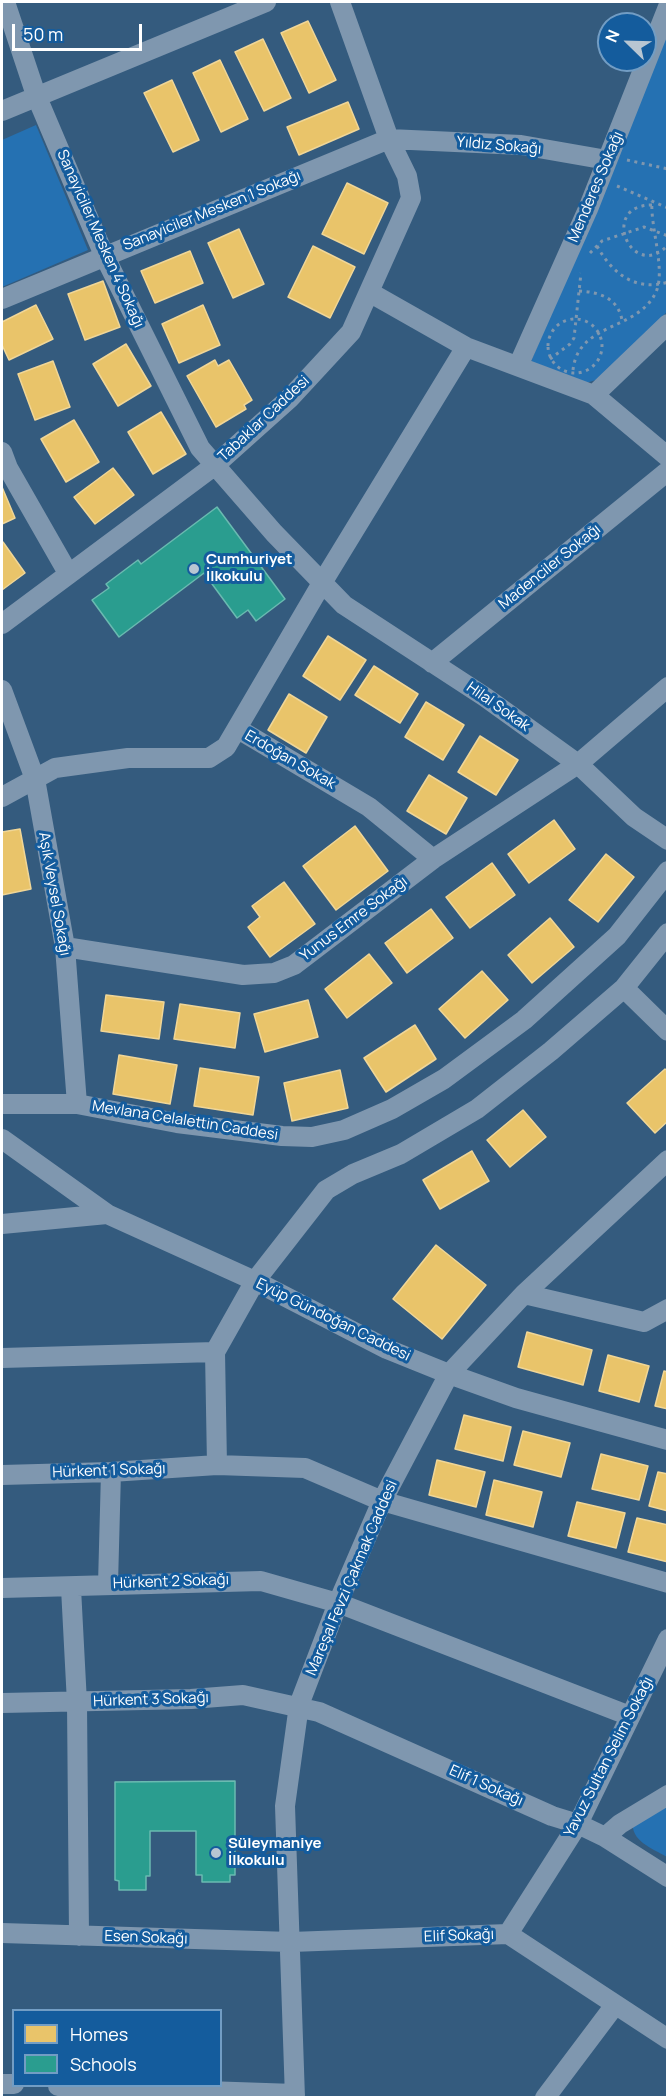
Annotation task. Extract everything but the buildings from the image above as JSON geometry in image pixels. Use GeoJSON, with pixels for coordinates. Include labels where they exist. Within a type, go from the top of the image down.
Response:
{"type":"FeatureCollection","features":[{"type":"Feature","properties":{"kind":"street","name":"Sanayiciler Mesken 4 Sokağı"},"geometry":{"type":"LineString","coordinates":[[5,2],[36,95],[104,255],[200,448],[214,466]]}},
{"type":"Feature","properties":{"kind":"street"},"geometry":{"type":"LineString","coordinates":[[2,111],[36,95],[266,2]]}},
{"type":"Feature","properties":{"kind":"street","name":"Tabaklar Caddesi"},"geometry":{"type":"LineString","coordinates":[[2,624],[214,466],[290,398],[351,332],[411,198],[407,176],[389,139],[340,2]]}},
{"type":"Feature","properties":{"kind":"street","name":"Menderes Sokağı"},"geometry":{"type":"LineString","coordinates":[[524,366],[668,7]]}},
{"type":"Feature","properties":{"kind":"street","name":"Yıldız Sokağı"},"geometry":{"type":"LineString","coordinates":[[389,139],[521,145],[604,169]]}},
{"type":"Feature","properties":{"kind":"street","name":"Sanayiciler Mesken 1 Sokağı"},"geometry":{"type":"LineString","coordinates":[[2,299],[389,139]]}},
{"type":"Feature","properties":{"kind":"street"},"geometry":{"type":"LineString","coordinates":[[369,292],[466,347],[573,379],[594,394],[668,458]]}},
{"type":"Feature","properties":{"kind":"street"},"geometry":{"type":"LineString","coordinates":[[594,394],[668,324]]}},
{"type":"Feature","properties":{"kind":"street"},"geometry":{"type":"LineString","coordinates":[[238,729],[259,688],[466,347]]}},
{"type":"Feature","properties":{"kind":"street"},"geometry":{"type":"LineString","coordinates":[[4,463],[68,573]]}},
{"type":"Feature","properties":{"kind":"street","name":"Hilal Sokak"},"geometry":{"type":"LineString","coordinates":[[214,466],[344,605],[485,697],[578,764],[633,817],[668,840]]}},
{"type":"Feature","properties":{"kind":"street","name":"Madenciler Sokağı"},"geometry":{"type":"LineString","coordinates":[[432,663],[668,471]]}},
{"type":"Feature","properties":{"kind":"street","name":"Yunus Emre Sokağı"},"geometry":{"type":"LineString","coordinates":[[65,947],[243,975],[274,973],[294,965],[433,859],[578,764],[668,687]]}},
{"type":"Feature","properties":{"kind":"street","name":"Aşık Veysel Sokağı"},"geometry":{"type":"LineString","coordinates":[[2,690],[35,779],[65,947],[77,1104]]}},
{"type":"Feature","properties":{"kind":"street","name":"Erdoğan Sokak"},"geometry":{"type":"LineString","coordinates":[[2,797],[55,768],[75,764],[128,758],[209,758],[226,747],[238,729],[369,807],[433,859]]}},
{"type":"Feature","properties":{"kind":"street","name":"Mevlana Celalettin Caddesi"},"geometry":{"type":"LineString","coordinates":[[2,1104],[77,1104],[177,1123],[282,1136],[312,1137],[344,1130],[392,1109],[444,1079],[524,1020],[617,936],[668,871]]}},
{"type":"Feature","properties":{"kind":"street"},"geometry":{"type":"LineString","coordinates":[[217,1465],[215,1352],[255,1281],[326,1190],[353,1174],[401,1154],[477,1109],[551,1051],[624,988],[668,933]]}},
{"type":"Feature","properties":{"kind":"street"},"geometry":{"type":"LineString","coordinates":[[624,988],[668,1031]]}},
{"type":"Feature","properties":{"kind":"street"},"geometry":{"type":"LineString","coordinates":[[2,1139],[107,1214]]}},
{"type":"Feature","properties":{"kind":"street","name":"Mareşal Fevzi Çakmak Caddesi"},"geometry":{"type":"LineString","coordinates":[[295,2096],[285,1806],[298,1705],[338,1603],[382,1501],[449,1374],[524,1293],[668,1160]]}},
{"type":"Feature","properties":{"kind":"street","name":"Eyüp Gündoğan Caddesi"},"geometry":{"type":"LineString","coordinates":[[2,1224],[107,1214],[255,1281],[387,1348],[449,1374],[516,1398],[668,1440]]}},
{"type":"Feature","properties":{"kind":"street"},"geometry":{"type":"LineString","coordinates":[[524,1293],[644,1322],[668,1309]]}},
{"type":"Feature","properties":{"kind":"street"},"geometry":{"type":"LineString","coordinates":[[2,1358],[215,1352]]}},
{"type":"Feature","properties":{"kind":"street","name":"Hürkent 1 Sokağı"},"geometry":{"type":"LineString","coordinates":[[2,1475],[111,1472],[217,1465],[305,1468],[382,1501],[668,1583]]}},
{"type":"Feature","properties":{"kind":"street"},"geometry":{"type":"LineString","coordinates":[[108,1584],[111,1472]]}},
{"type":"Feature","properties":{"kind":"street","name":"Hürkent 2 Sokağı"},"geometry":{"type":"LineString","coordinates":[[2,1588],[71,1588],[108,1584],[261,1581],[338,1603],[630,1716]]}},
{"type":"Feature","properties":{"kind":"street"},"geometry":{"type":"LineString","coordinates":[[71,1588],[77,1703],[79,1936]]}},
{"type":"Feature","properties":{"kind":"street","name":"Yavuz Sultan Selim Sokağı"},"geometry":{"type":"LineString","coordinates":[[508,1934],[578,1824],[668,1639]]}},
{"type":"Feature","properties":{"kind":"street","name":"Hürkent 3 Sokağı"},"geometry":{"type":"LineString","coordinates":[[2,1703],[77,1703],[243,1695],[298,1705]]}},
{"type":"Feature","properties":{"kind":"street","name":"Elif 1 Sokağı"},"geometry":{"type":"LineString","coordinates":[[298,1705],[319,1712],[552,1816],[578,1824],[668,1877]]}},
{"type":"Feature","properties":{"kind":"street"},"geometry":{"type":"LineString","coordinates":[[604,1838],[620,1824],[668,1795]]}},
{"type":"Feature","properties":{"kind":"street","name":"Esen Sokağı"},"geometry":{"type":"LineString","coordinates":[[2,1933],[291,1942]]}},
{"type":"Feature","properties":{"kind":"street","name":"Elif Sokağı"},"geometry":{"type":"LineString","coordinates":[[291,1942],[508,1934],[668,2039]]}},
{"type":"Feature","properties":{"kind":"street"},"geometry":{"type":"LineString","coordinates":[[545,2097],[615,2006]]}},
{"type":"Feature","properties":{"kind":"street"},"geometry":{"type":"LineString","coordinates":[[101,2087],[295,2096]]}},
{"type":"Feature","properties":{"kind":"path"},"geometry":{"type":"LineString","coordinates":[[668,169],[622,158],[604,169],[652,203],[668,208]]}},
{"type":"Feature","properties":{"kind":"path"},"geometry":{"type":"LineString","coordinates":[[573,379],[579,348],[622,320],[644,311],[658,284],[657,253],[652,228],[652,203]]}},
{"type":"Feature","properties":{"kind":"path"},"geometry":{"type":"LineString","coordinates":[[652,203],[632,211],[624,225],[625,240],[635,251],[642,254],[657,253],[668,245]]}},
{"type":"Feature","properties":{"kind":"path"},"geometry":{"type":"LineString","coordinates":[[581,224],[597,245],[604,259],[618,274],[633,282],[658,284],[668,282]]}},
{"type":"Feature","properties":{"kind":"path"},"geometry":{"type":"LineString","coordinates":[[586,258],[597,245],[623,233],[644,227],[652,228],[668,236]]}},
{"type":"Feature","properties":{"kind":"path"},"geometry":{"type":"LineString","coordinates":[[524,366],[551,358],[570,344],[574,338],[583,264]]}},
{"type":"Feature","properties":{"kind":"path"},"geometry":{"type":"LineString","coordinates":[[579,291],[592,292],[611,300],[619,309],[622,320]]}},
{"type":"Feature","properties":{"kind":"path"},"geometry":{"type":"LineString","coordinates":[[576,318],[590,323],[599,334],[602,350],[595,364],[573,379],[551,358],[548,343],[554,328],[576,318]]}},
{"type":"Feature","properties":{"kind":"shaded area"},"geometry":{"type":"Polygon","coordinates":[[[667,32],[667,312],[599,379],[586,383],[530,364],[650,72],[657,72],[657,56],[667,32]]]}},
{"type":"Feature","properties":{"kind":"shaded area"},"geometry":{"type":"Polygon","coordinates":[[[36,125],[88,250],[2,287],[2,140],[36,125]]]}},
{"type":"Feature","properties":{"kind":"shaded area"},"geometry":{"type":"Polygon","coordinates":[[[667,1800],[667,1857],[638,1839],[633,1828],[633,1821],[667,1800]]]}},
{"type":"Feature","properties":{"kind":"place","name":"Cumhuriyet İlkokulu"},"geometry":{"type":"Point","coordinates":[194,569]}},
{"type":"Feature","properties":{"kind":"place","name":"Süleymaniye İlkokulu"},"geometry":{"type":"Point","coordinates":[216,1853]}}]}
